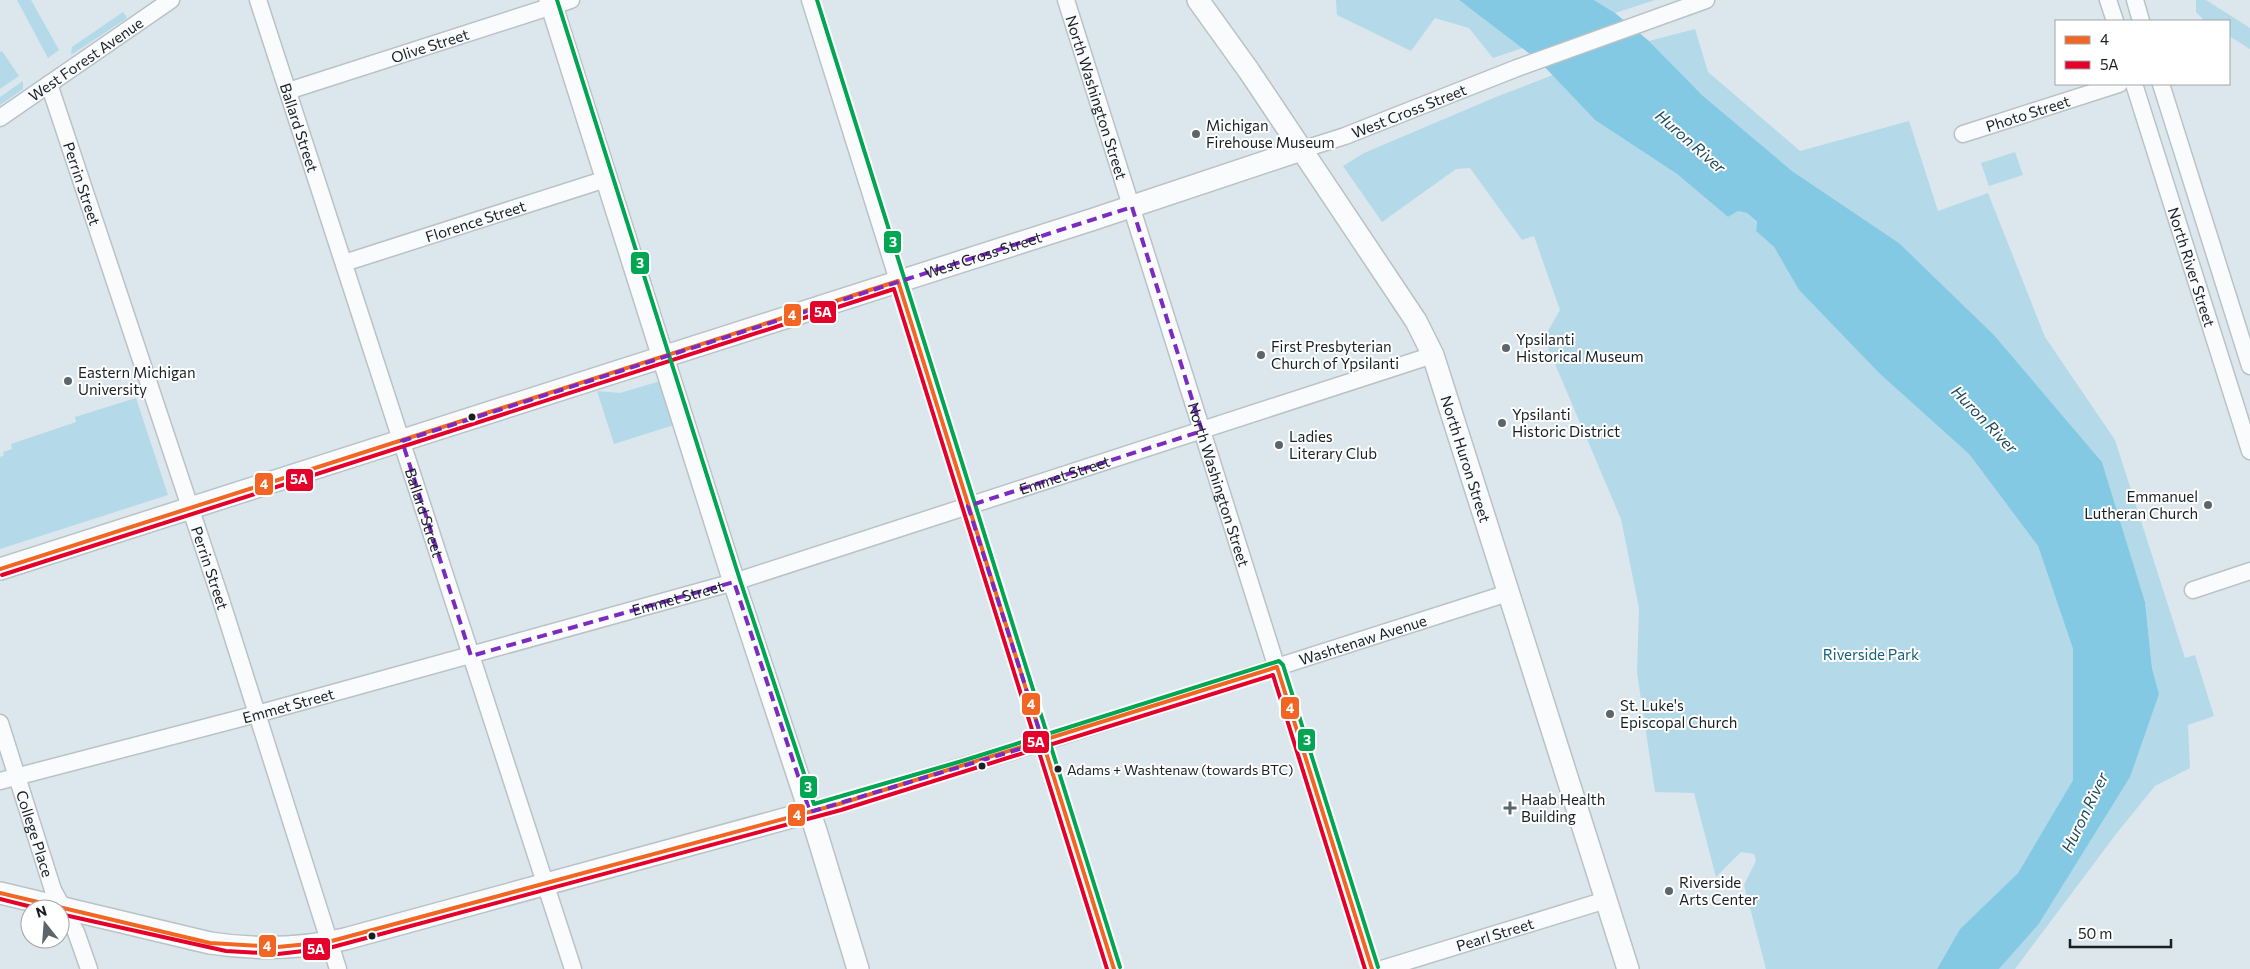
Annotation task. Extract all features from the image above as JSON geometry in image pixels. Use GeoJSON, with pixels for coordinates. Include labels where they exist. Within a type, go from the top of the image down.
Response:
{"type":"FeatureCollection","features":[{"type":"Feature","properties":{"kind":"main road","name":"North Huron Street"},"geometry":{"type":"LineString","coordinates":[[1198,0],[1249,71],[1416,321],[1433,355],[1628,969]]}},
{"type":"Feature","properties":{"kind":"main road"},"geometry":{"type":"LineString","coordinates":[[558,2],[606,179],[734,582],[810,812],[858,969]]}},
{"type":"Feature","properties":{"kind":"main road","name":"West Cross Street"},"geometry":{"type":"LineString","coordinates":[[0,570],[1132,207],[1301,150]]}},
{"type":"Feature","properties":{"kind":"main road","name":"Washtenaw Avenue"},"geometry":{"type":"LineString","coordinates":[[70,911],[185,938],[235,947],[279,948],[329,942],[810,812]]}},
{"type":"Feature","properties":{"kind":"main road","name":"Washtenaw Avenue"},"geometry":{"type":"LineString","coordinates":[[0,893],[23,899]]}},
{"type":"Feature","properties":{"kind":"street","name":"West Forest Avenue"},"geometry":{"type":"LineString","coordinates":[[0,118],[171,0]]}},
{"type":"Feature","properties":{"kind":"street","name":"Ballard Street"},"geometry":{"type":"LineString","coordinates":[[258,0],[573,969]]}},
{"type":"Feature","properties":{"kind":"street"},"geometry":{"type":"LineString","coordinates":[[810,0],[1114,969]]}},
{"type":"Feature","properties":{"kind":"street","name":"North Washington Street"},"geometry":{"type":"LineString","coordinates":[[1066,0],[1372,969]]}},
{"type":"Feature","properties":{"kind":"street","name":"West Cross Street"},"geometry":{"type":"LineString","coordinates":[[1301,150],[1380,123],[1517,68],[1706,0]]}},
{"type":"Feature","properties":{"kind":"street"},"geometry":{"type":"LineString","coordinates":[[2108,0],[2115,20]]}},
{"type":"Feature","properties":{"kind":"street"},"geometry":{"type":"LineString","coordinates":[[2134,0],[2141,20]]}},
{"type":"Feature","properties":{"kind":"street","name":"Olive Street"},"geometry":{"type":"LineString","coordinates":[[288,91],[558,2]]}},
{"type":"Feature","properties":{"kind":"street","name":"Perrin Street"},"geometry":{"type":"LineString","coordinates":[[48,84],[257,714],[338,969]]}},
{"type":"Feature","properties":{"kind":"street","name":"Photo Street"},"geometry":{"type":"LineString","coordinates":[[1963,134],[2116,85]]}},
{"type":"Feature","properties":{"kind":"street","name":"North River Street"},"geometry":{"type":"LineString","coordinates":[[2134,85],[2250,451]]}},
{"type":"Feature","properties":{"kind":"street","name":"North River Street"},"geometry":{"type":"LineString","coordinates":[[2161,85],[2250,366]]}},
{"type":"Feature","properties":{"kind":"street","name":"Florence Street"},"geometry":{"type":"LineString","coordinates":[[344,263],[606,179]]}},
{"type":"Feature","properties":{"kind":"street","name":"Emmet Street"},"geometry":{"type":"LineString","coordinates":[[0,781],[471,656],[734,582],[1433,355]]}},
{"type":"Feature","properties":{"kind":"street"},"geometry":{"type":"LineString","coordinates":[[2193,590],[2250,571]]}},
{"type":"Feature","properties":{"kind":"street","name":"Washtenaw Avenue"},"geometry":{"type":"LineString","coordinates":[[810,812],[1043,742],[1508,593]]}},
{"type":"Feature","properties":{"kind":"street","name":"College Place"},"geometry":{"type":"LineString","coordinates":[[0,724],[57,899]]}},
{"type":"Feature","properties":{"kind":"street","name":"Pearl Street"},"geometry":{"type":"LineString","coordinates":[[1382,969],[1606,900]]}},
{"type":"Feature","properties":{"kind":"street","name":"College Place"},"geometry":{"type":"LineString","coordinates":[[70,922],[76,932],[89,969]]}},
{"type":"Feature","properties":{"kind":"highlighted area"},"geometry":{"type":"Polygon","coordinates":[[[1132,207],[1202,431],[968,506],[1043,742],[810,812],[734,582],[471,656],[402,441],[1132,207]]]}},
{"type":"Feature","properties":{"kind":"green space"},"geometry":{"type":"Polygon","coordinates":[[[17,0],[31,0],[59,50],[48,58],[17,0]]]}},
{"type":"Feature","properties":{"kind":"green space"},"geometry":{"type":"Polygon","coordinates":[[[1336,0],[1459,0],[1523,48],[1493,58],[1469,28],[1435,18],[1411,51],[1337,15],[1336,0]]]}},
{"type":"Feature","properties":{"kind":"green space"},"geometry":{"type":"Polygon","coordinates":[[[1594,0],[1655,0],[1615,13],[1594,0]]]}},
{"type":"Feature","properties":{"kind":"green space"},"geometry":{"type":"Polygon","coordinates":[[[2196,0],[2206,0],[2250,28],[2250,49],[2230,37],[2230,20],[2204,20],[2196,12],[2196,0]]]}},
{"type":"Feature","properties":{"kind":"green space"},"geometry":{"type":"Polygon","coordinates":[[[123,12],[127,18],[71,55],[72,47],[123,12]]]}},
{"type":"Feature","properties":{"kind":"green space"},"geometry":{"type":"Polygon","coordinates":[[[1695,29],[1708,72],[1800,151],[1909,121],[1938,211],[1988,193],[2045,337],[2115,440],[2185,658],[2195,655],[2214,716],[2188,725],[2190,768],[2155,786],[2116,834],[2015,969],[1999,969],[2038,925],[2159,694],[2152,668],[2145,602],[2102,462],[1994,335],[1899,243],[1792,171],[1702,95],[1649,41],[1695,29]]]}},
{"type":"Feature","properties":{"kind":"green space"},"geometry":{"type":"Polygon","coordinates":[[[2,51],[19,76],[0,89],[0,52],[2,51]]]}},
{"type":"Feature","properties":{"kind":"green space","name":"Riverside Park"},"geometry":{"type":"Polygon","coordinates":[[[1553,75],[1595,120],[1677,174],[1728,217],[1738,211],[1747,213],[1757,223],[1756,231],[1774,247],[1799,290],[1880,374],[1969,454],[2038,546],[2073,649],[2073,780],[2018,873],[1960,929],[1937,969],[1766,969],[1744,885],[1756,861],[1754,854],[1741,852],[1716,877],[1694,793],[1655,792],[1637,672],[1639,608],[1621,519],[1544,338],[1560,310],[1534,236],[1522,240],[1470,168],[1456,169],[1382,222],[1343,166],[1364,153],[1553,75]]]}},
{"type":"Feature","properties":{"kind":"green space"},"geometry":{"type":"Polygon","coordinates":[[[23,81],[23,89],[0,105],[0,97],[23,81]]]}},
{"type":"Feature","properties":{"kind":"green space"},"geometry":{"type":"Polygon","coordinates":[[[2015,152],[2023,175],[1989,186],[1981,163],[2015,152]]]}},
{"type":"Feature","properties":{"kind":"green space"},"geometry":{"type":"Polygon","coordinates":[[[664,380],[674,425],[614,444],[597,391],[620,393],[664,380]]]}},
{"type":"Feature","properties":{"kind":"green space"},"geometry":{"type":"Polygon","coordinates":[[[136,398],[168,495],[0,549],[0,457],[4,455],[3,452],[12,449],[11,444],[76,422],[75,417],[136,398]]]}},
{"type":"Feature","properties":{"kind":"water","name":"Huron River"},"geometry":{"type":"Polygon","coordinates":[[[1459,0],[1594,0],[1615,13],[1649,41],[1702,95],[1792,171],[1899,243],[1994,335],[2102,462],[2145,602],[2152,668],[2159,694],[2130,777],[2038,925],[1999,969],[1937,969],[1960,929],[2018,873],[2073,780],[2073,649],[2038,546],[1969,454],[1880,374],[1799,290],[1774,247],[1756,231],[1757,222],[1747,213],[1738,211],[1728,217],[1677,174],[1595,120],[1539,61],[1459,0]]]}},
{"type":"Feature","properties":{"kind":"transit line","name":"3"},"geometry":{"type":"LineString","coordinates":[[557,0],[740,580],[814,804],[962,761],[1279,661],[1283,665],[1378,967]]}},
{"type":"Feature","properties":{"kind":"transit line","name":"3"},"geometry":{"type":"LineString","coordinates":[[817,0],[1120,967]]}},
{"type":"Feature","properties":{"kind":"transit line","name":"4"},"geometry":{"type":"LineString","coordinates":[[0,569],[898,281],[1114,969]]}},
{"type":"Feature","properties":{"kind":"transit line","name":"5A"},"geometry":{"type":"LineString","coordinates":[[2,575],[894,289],[1107,969]]}},
{"type":"Feature","properties":{"kind":"transit line","name":"4"},"geometry":{"type":"LineString","coordinates":[[0,893],[210,943],[278,947],[328,942],[839,804],[1277,667],[1372,969]]}},
{"type":"Feature","properties":{"kind":"transit line","name":"5A"},"geometry":{"type":"LineString","coordinates":[[70,916],[226,951],[278,954],[329,948],[841,810],[1273,675],[1365,969]]}},
{"type":"Feature","properties":{"kind":"transit line","name":"5A"},"geometry":{"type":"LineString","coordinates":[[0,899],[20,904]]}},
{"type":"Feature","properties":{"kind":"place","name":"Michigan Firehouse Museum"},"geometry":{"type":"Point","coordinates":[1196,134]}},
{"type":"Feature","properties":{"kind":"place","name":"Ypsilanti Historical Museum"},"geometry":{"type":"Point","coordinates":[1506,348]}},
{"type":"Feature","properties":{"kind":"place","name":"First Presbyterian Church of Ypsilanti"},"geometry":{"type":"Point","coordinates":[1261,355]}},
{"type":"Feature","properties":{"kind":"place","name":"Eastern Michigan University"},"geometry":{"type":"Point","coordinates":[68,381]}},
{"type":"Feature","properties":{"kind":"place","name":"Ypsilanti Historic District"},"geometry":{"type":"Point","coordinates":[1502,423]}},
{"type":"Feature","properties":{"kind":"place","name":"Ladies Literary Club"},"geometry":{"type":"Point","coordinates":[1279,445]}},
{"type":"Feature","properties":{"kind":"place","name":"Emmanuel Lutheran Church"},"geometry":{"type":"Point","coordinates":[2208,505]}},
{"type":"Feature","properties":{"kind":"place","name":"St. Luke's Episcopal Church"},"geometry":{"type":"Point","coordinates":[1610,714]}},
{"type":"Feature","properties":{"kind":"place","name":"Adams + Washtenaw (towards BTC)"},"geometry":{"type":"Point","coordinates":[1058,769]}},
{"type":"Feature","properties":{"kind":"place","name":"Haab Health Building"},"geometry":{"type":"Point","coordinates":[1510,808]}},
{"type":"Feature","properties":{"kind":"place","name":"Riverside Arts Center"},"geometry":{"type":"Point","coordinates":[1669,891]}}]}
